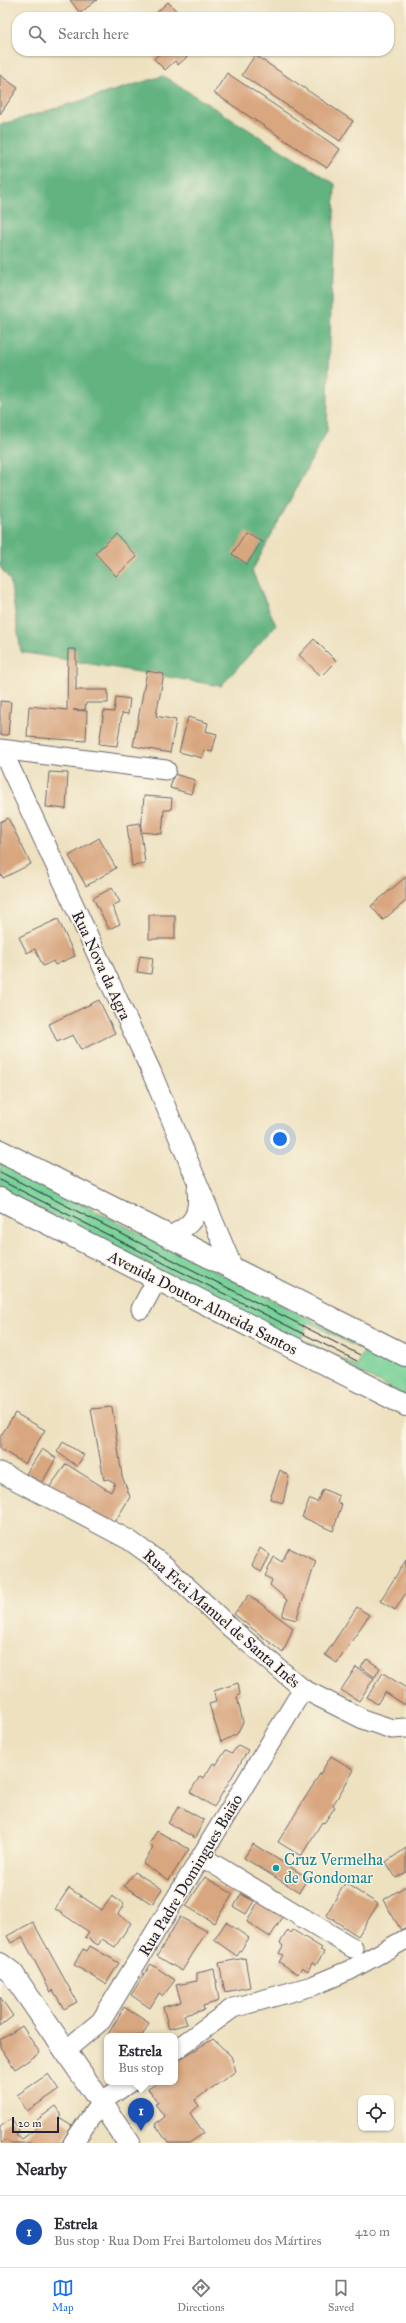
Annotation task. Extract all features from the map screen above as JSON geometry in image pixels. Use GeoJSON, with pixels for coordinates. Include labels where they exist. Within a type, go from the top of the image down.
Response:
{"type":"FeatureCollection","features":[{"type":"Feature","properties":{"kind":"main road"},"geometry":{"type":"LineString","coordinates":[[0,1151],[406,1356]]}},
{"type":"Feature","properties":{"kind":"main road","name":"Avenida Doutor Almeida Santos"},"geometry":{"type":"LineString","coordinates":[[0,1199],[406,1405]]}},
{"type":"Feature","properties":{"kind":"main road"},"geometry":{"type":"LineString","coordinates":[[0,1964],[12,1973],[129,2143]]}},
{"type":"Feature","properties":{"kind":"street"},"geometry":{"type":"LineString","coordinates":[[1,749],[166,770]]}},
{"type":"Feature","properties":{"kind":"street","name":"Rua Nova da Agra"},"geometry":{"type":"LineString","coordinates":[[1,749],[151,1071],[233,1268]]}},
{"type":"Feature","properties":{"kind":"street","name":"Rua Nova da Agra"},"geometry":{"type":"LineString","coordinates":[[168,1237],[190,1224],[199,1208],[196,1182]]}},
{"type":"Feature","properties":{"kind":"street"},"geometry":{"type":"LineString","coordinates":[[141,1309],[157,1279]]}},
{"type":"Feature","properties":{"kind":"street","name":"Rua Frei Manuel de Santa Inês"},"geometry":{"type":"LineString","coordinates":[[0,1472],[129,1540],[164,1565],[232,1629],[303,1689],[365,1720],[392,1729],[406,1728]]}},
{"type":"Feature","properties":{"kind":"street","name":"Rua Padre Domingues Baião"},"geometry":{"type":"LineString","coordinates":[[66,2050],[101,2021],[303,1689]]}},
{"type":"Feature","properties":{"kind":"street"},"geometry":{"type":"LineString","coordinates":[[202,1857],[353,1948]]}},
{"type":"Feature","properties":{"kind":"street"},"geometry":{"type":"LineString","coordinates":[[178,2048],[233,2008],[312,1986],[350,1970],[406,1939]]}},
{"type":"Feature","properties":{"kind":"street"},"geometry":{"type":"LineString","coordinates":[[73,2143],[101,2102],[126,2085]]}},
{"type":"Feature","properties":{"kind":"green space"},"geometry":{"type":"Polygon","coordinates":[[[163,76],[335,184],[327,431],[252,571],[276,625],[221,686],[21,652],[10,580],[0,567],[0,125],[163,76]]]}},
{"type":"Feature","properties":{"kind":"green space"},"geometry":{"type":"Polygon","coordinates":[[[0,1163],[406,1367],[406,1396],[0,1189],[0,1163]],[[309,1322],[301,1339],[357,1367],[364,1351],[309,1322]]]}},
{"type":"Feature","properties":{"kind":"building"},"geometry":{"type":"Polygon","coordinates":[[[70,0],[97,0],[81,12],[79,12],[70,0]]]}},
{"type":"Feature","properties":{"kind":"building"},"geometry":{"type":"Polygon","coordinates":[[[168,2],[177,12],[157,12],[168,2]]]}},
{"type":"Feature","properties":{"kind":"building"},"geometry":{"type":"Polygon","coordinates":[[[157,56],[188,56],[178,65],[175,61],[165,70],[154,59],[157,56]]]}},
{"type":"Feature","properties":{"kind":"building"},"geometry":{"type":"Polygon","coordinates":[[[254,56],[256,56],[353,121],[340,141],[242,75],[254,56]]]}},
{"type":"Feature","properties":{"kind":"building"},"geometry":{"type":"Polygon","coordinates":[[[227,73],[340,149],[327,168],[214,93],[227,73]]]}},
{"type":"Feature","properties":{"kind":"building"},"geometry":{"type":"Polygon","coordinates":[[[0,75],[18,88],[0,114],[0,75]]]}},
{"type":"Feature","properties":{"kind":"building"},"geometry":{"type":"Polygon","coordinates":[[[246,532],[262,541],[247,564],[232,554],[246,532]]]}},
{"type":"Feature","properties":{"kind":"building"},"geometry":{"type":"Polygon","coordinates":[[[116,534],[137,557],[116,576],[95,553],[116,534]]]}},
{"type":"Feature","properties":{"kind":"building"},"geometry":{"type":"Polygon","coordinates":[[[314,639],[336,661],[321,676],[299,655],[314,639]]]}},
{"type":"Feature","properties":{"kind":"building"},"geometry":{"type":"Polygon","coordinates":[[[68,649],[76,649],[76,690],[108,690],[108,703],[86,703],[85,710],[73,710],[87,711],[86,741],[27,737],[29,706],[67,710],[68,649]]]}},
{"type":"Feature","properties":{"kind":"building"},"geometry":{"type":"Polygon","coordinates":[[[147,671],[164,674],[156,716],[176,720],[170,753],[133,746],[147,671]]]}},
{"type":"Feature","properties":{"kind":"building"},"geometry":{"type":"Polygon","coordinates":[[[116,697],[130,699],[128,714],[122,713],[117,746],[99,744],[104,711],[114,712],[116,697]]]}},
{"type":"Feature","properties":{"kind":"building"},"geometry":{"type":"Polygon","coordinates":[[[0,701],[11,702],[8,735],[0,735],[0,701]]]}},
{"type":"Feature","properties":{"kind":"building"},"geometry":{"type":"Polygon","coordinates":[[[188,717],[208,723],[206,731],[217,734],[212,752],[204,750],[202,758],[179,752],[188,717]]]}},
{"type":"Feature","properties":{"kind":"building"},"geometry":{"type":"Polygon","coordinates":[[[49,772],[68,773],[66,809],[46,807],[49,772]]]}},
{"type":"Feature","properties":{"kind":"building"},"geometry":{"type":"Polygon","coordinates":[[[174,774],[195,780],[191,794],[170,788],[174,774]]]}},
{"type":"Feature","properties":{"kind":"building"},"geometry":{"type":"Polygon","coordinates":[[[144,796],[172,798],[171,810],[164,810],[162,834],[141,832],[145,864],[132,866],[127,825],[140,823],[141,831],[144,796]]]}},
{"type":"Feature","properties":{"kind":"building"},"geometry":{"type":"Polygon","coordinates":[[[8,818],[31,864],[3,878],[0,873],[0,822],[8,818]]]}},
{"type":"Feature","properties":{"kind":"building"},"geometry":{"type":"Polygon","coordinates":[[[99,838],[116,868],[86,886],[69,856],[99,838]]]}},
{"type":"Feature","properties":{"kind":"building"},"geometry":{"type":"Polygon","coordinates":[[[406,877],[406,901],[383,920],[371,906],[406,877]]]}},
{"type":"Feature","properties":{"kind":"building"},"geometry":{"type":"Polygon","coordinates":[[[112,888],[120,902],[112,906],[120,924],[109,929],[93,898],[112,888]]]}},
{"type":"Feature","properties":{"kind":"building"},"geometry":{"type":"Polygon","coordinates":[[[149,915],[175,915],[175,939],[149,939],[149,915]]]}},
{"type":"Feature","properties":{"kind":"building"},"geometry":{"type":"Polygon","coordinates":[[[58,919],[75,956],[55,965],[53,961],[43,966],[35,949],[27,953],[19,937],[58,919]]]}},
{"type":"Feature","properties":{"kind":"building"},"geometry":{"type":"Polygon","coordinates":[[[140,956],[153,958],[151,974],[137,972],[140,956]]]}},
{"type":"Feature","properties":{"kind":"building"},"geometry":{"type":"Polygon","coordinates":[[[99,1000],[115,1033],[81,1050],[73,1035],[57,1042],[49,1024],[99,1000]]]}},
{"type":"Feature","properties":{"kind":"building"},"geometry":{"type":"Polygon","coordinates":[[[112,1407],[122,1476],[130,1497],[113,1525],[49,1488],[66,1464],[111,1492],[115,1483],[108,1479],[104,1480],[91,1409],[112,1407]]]}},
{"type":"Feature","properties":{"kind":"building"},"geometry":{"type":"Polygon","coordinates":[[[15,1413],[45,1430],[25,1464],[0,1449],[0,1437],[15,1413]]]}},
{"type":"Feature","properties":{"kind":"building"},"geometry":{"type":"Polygon","coordinates":[[[63,1442],[84,1455],[77,1466],[57,1452],[63,1442]]]}},
{"type":"Feature","properties":{"kind":"building"},"geometry":{"type":"Polygon","coordinates":[[[42,1449],[56,1458],[42,1483],[26,1474],[42,1449]]]}},
{"type":"Feature","properties":{"kind":"building"},"geometry":{"type":"Polygon","coordinates":[[[280,1470],[289,1476],[283,1503],[270,1499],[280,1470]]]}},
{"type":"Feature","properties":{"kind":"building"},"geometry":{"type":"Polygon","coordinates":[[[323,1489],[339,1496],[337,1502],[342,1504],[333,1531],[302,1517],[310,1499],[317,1502],[323,1489]]]}},
{"type":"Feature","properties":{"kind":"building"},"geometry":{"type":"Polygon","coordinates":[[[260,1548],[270,1555],[261,1572],[252,1565],[260,1548]]]}},
{"type":"Feature","properties":{"kind":"building"},"geometry":{"type":"Polygon","coordinates":[[[289,1548],[316,1561],[296,1620],[282,1616],[287,1600],[270,1585],[272,1580],[265,1576],[274,1557],[282,1562],[289,1548]]]}},
{"type":"Feature","properties":{"kind":"building"},"geometry":{"type":"Polygon","coordinates":[[[406,1560],[406,1593],[395,1610],[380,1601],[406,1560]]]}},
{"type":"Feature","properties":{"kind":"building"},"geometry":{"type":"Polygon","coordinates":[[[249,1595],[293,1628],[283,1653],[234,1614],[249,1595]]]}},
{"type":"Feature","properties":{"kind":"building"},"geometry":{"type":"Polygon","coordinates":[[[357,1607],[369,1615],[337,1663],[325,1655],[357,1607]]]}},
{"type":"Feature","properties":{"kind":"building"},"geometry":{"type":"Polygon","coordinates":[[[367,1659],[380,1668],[375,1677],[361,1667],[367,1659]]]}},
{"type":"Feature","properties":{"kind":"building"},"geometry":{"type":"Polygon","coordinates":[[[356,1667],[374,1678],[359,1701],[341,1690],[356,1667]]]}},
{"type":"Feature","properties":{"kind":"building"},"geometry":{"type":"Polygon","coordinates":[[[383,1673],[406,1688],[405,1705],[385,1692],[377,1704],[367,1697],[383,1673]]]}},
{"type":"Feature","properties":{"kind":"building"},"geometry":{"type":"Polygon","coordinates":[[[238,1683],[240,1694],[237,1697],[243,1722],[237,1734],[221,1742],[209,1704],[216,1702],[214,1691],[238,1683]]]}},
{"type":"Feature","properties":{"kind":"building"},"geometry":{"type":"Polygon","coordinates":[[[238,1745],[248,1750],[214,1807],[190,1792],[200,1776],[204,1778],[213,1763],[216,1765],[226,1750],[232,1753],[238,1745]]]}},
{"type":"Feature","properties":{"kind":"building"},"geometry":{"type":"Polygon","coordinates":[[[331,1756],[354,1770],[333,1805],[335,1807],[324,1823],[322,1822],[301,1856],[278,1842],[331,1756]]]}},
{"type":"Feature","properties":{"kind":"building"},"geometry":{"type":"Polygon","coordinates":[[[179,1806],[204,1820],[195,1838],[168,1823],[179,1806]]]}},
{"type":"Feature","properties":{"kind":"building"},"geometry":{"type":"Polygon","coordinates":[[[157,1831],[189,1849],[169,1880],[143,1864],[153,1848],[149,1844],[157,1831]]]}},
{"type":"Feature","properties":{"kind":"building","name":"Cruz Vermelha de Gondomar"},"geometry":{"type":"Polygon","coordinates":[[[253,1844],[308,1878],[299,1892],[244,1858],[253,1844]]]}},
{"type":"Feature","properties":{"kind":"building"},"geometry":{"type":"Polygon","coordinates":[[[406,1848],[406,1872],[396,1878],[386,1862],[406,1848]]]}},
{"type":"Feature","properties":{"kind":"building"},"geometry":{"type":"Polygon","coordinates":[[[135,1872],[162,1889],[152,1904],[124,1886],[135,1872]]]}},
{"type":"Feature","properties":{"kind":"building"},"geometry":{"type":"Polygon","coordinates":[[[205,1877],[233,1894],[214,1923],[186,1906],[205,1877]]]}},
{"type":"Feature","properties":{"kind":"building"},"geometry":{"type":"Polygon","coordinates":[[[345,1883],[378,1904],[358,1936],[326,1915],[345,1883]]]}},
{"type":"Feature","properties":{"kind":"building"},"geometry":{"type":"Polygon","coordinates":[[[406,1886],[406,1927],[401,1930],[383,1900],[406,1886]]]}},
{"type":"Feature","properties":{"kind":"building"},"geometry":{"type":"Polygon","coordinates":[[[69,1888],[102,1910],[112,1896],[124,1904],[118,1914],[131,1923],[115,1947],[102,1939],[98,1945],[85,1937],[89,1932],[55,1909],[69,1888]]]}},
{"type":"Feature","properties":{"kind":"building"},"geometry":{"type":"Polygon","coordinates":[[[241,1894],[254,1901],[246,1914],[234,1907],[241,1894]]]}},
{"type":"Feature","properties":{"kind":"building"},"geometry":{"type":"Polygon","coordinates":[[[258,1902],[283,1917],[270,1937],[247,1922],[258,1902]]]}},
{"type":"Feature","properties":{"kind":"building"},"geometry":{"type":"Polygon","coordinates":[[[180,1917],[207,1931],[182,1971],[157,1956],[180,1917]]]}},
{"type":"Feature","properties":{"kind":"building"},"geometry":{"type":"Polygon","coordinates":[[[33,1922],[77,2002],[64,2009],[53,1990],[51,1992],[22,1937],[11,1943],[7,1936],[33,1922]]]}},
{"type":"Feature","properties":{"kind":"building"},"geometry":{"type":"Polygon","coordinates":[[[226,1922],[249,1938],[237,1956],[214,1940],[226,1922]]]}},
{"type":"Feature","properties":{"kind":"building"},"geometry":{"type":"Polygon","coordinates":[[[288,1930],[291,1933],[293,1930],[322,1948],[320,1950],[324,1952],[316,1965],[312,1963],[308,1971],[302,1967],[298,1974],[279,1962],[283,1955],[279,1953],[283,1946],[280,1943],[288,1930]]]}},
{"type":"Feature","properties":{"kind":"building"},"geometry":{"type":"Polygon","coordinates":[[[90,1946],[119,1963],[106,1984],[74,1965],[83,1949],[87,1951],[90,1946]]]}},
{"type":"Feature","properties":{"kind":"building"},"geometry":{"type":"Polygon","coordinates":[[[245,1958],[250,1987],[225,1992],[219,1963],[245,1958]]]}},
{"type":"Feature","properties":{"kind":"building"},"geometry":{"type":"Polygon","coordinates":[[[151,1964],[175,1980],[163,1996],[159,1993],[150,2008],[131,1995],[151,1964]]]}},
{"type":"Feature","properties":{"kind":"building"},"geometry":{"type":"Polygon","coordinates":[[[214,1969],[219,2001],[203,2006],[204,2010],[184,2015],[187,2024],[169,2029],[163,2007],[181,2002],[176,1985],[197,1981],[197,1973],[214,1969]]]}},
{"type":"Feature","properties":{"kind":"building"},"geometry":{"type":"Polygon","coordinates":[[[0,1997],[13,2016],[0,2026],[0,1997]]]}},
{"type":"Feature","properties":{"kind":"building"},"geometry":{"type":"Polygon","coordinates":[[[124,2007],[149,2023],[144,2033],[109,2033],[124,2007]]]}},
{"type":"Feature","properties":{"kind":"building"},"geometry":{"type":"Polygon","coordinates":[[[22,2026],[40,2053],[15,2069],[0,2047],[0,2040],[22,2026]]]}},
{"type":"Feature","properties":{"kind":"building"},"geometry":{"type":"Polygon","coordinates":[[[213,2039],[231,2056],[236,2071],[195,2100],[199,2106],[190,2113],[204,2133],[189,2143],[168,2143],[155,2124],[165,2117],[155,2104],[158,2103],[148,2089],[154,2085],[178,2085],[178,2060],[213,2039]]]}},
{"type":"Feature","properties":{"kind":"building"},"geometry":{"type":"Polygon","coordinates":[[[48,2074],[59,2090],[27,2111],[17,2095],[48,2074]]]}},
{"type":"Feature","properties":{"kind":"building"},"geometry":{"type":"Polygon","coordinates":[[[56,2106],[61,2113],[59,2118],[72,2126],[62,2143],[9,2143],[7,2140],[0,2143],[0,2127],[11,2119],[19,2130],[16,2134],[22,2139],[37,2128],[33,2123],[56,2106]]]}},
{"type":"Feature","properties":{"kind":"tram line"},"geometry":{"type":"LineString","coordinates":[[0,1172],[360,1355]]}},
{"type":"Feature","properties":{"kind":"tram line"},"geometry":{"type":"LineString","coordinates":[[0,1180],[357,1361]]}},
{"type":"Feature","properties":{"kind":"place","name":"Cruz Vermelha de Gondomar"},"geometry":{"type":"Point","coordinates":[276,1868]}},
{"type":"Feature","properties":{"kind":"place","name":"Estrela"},"geometry":{"type":"Point","coordinates":[141,2131]}}]}
